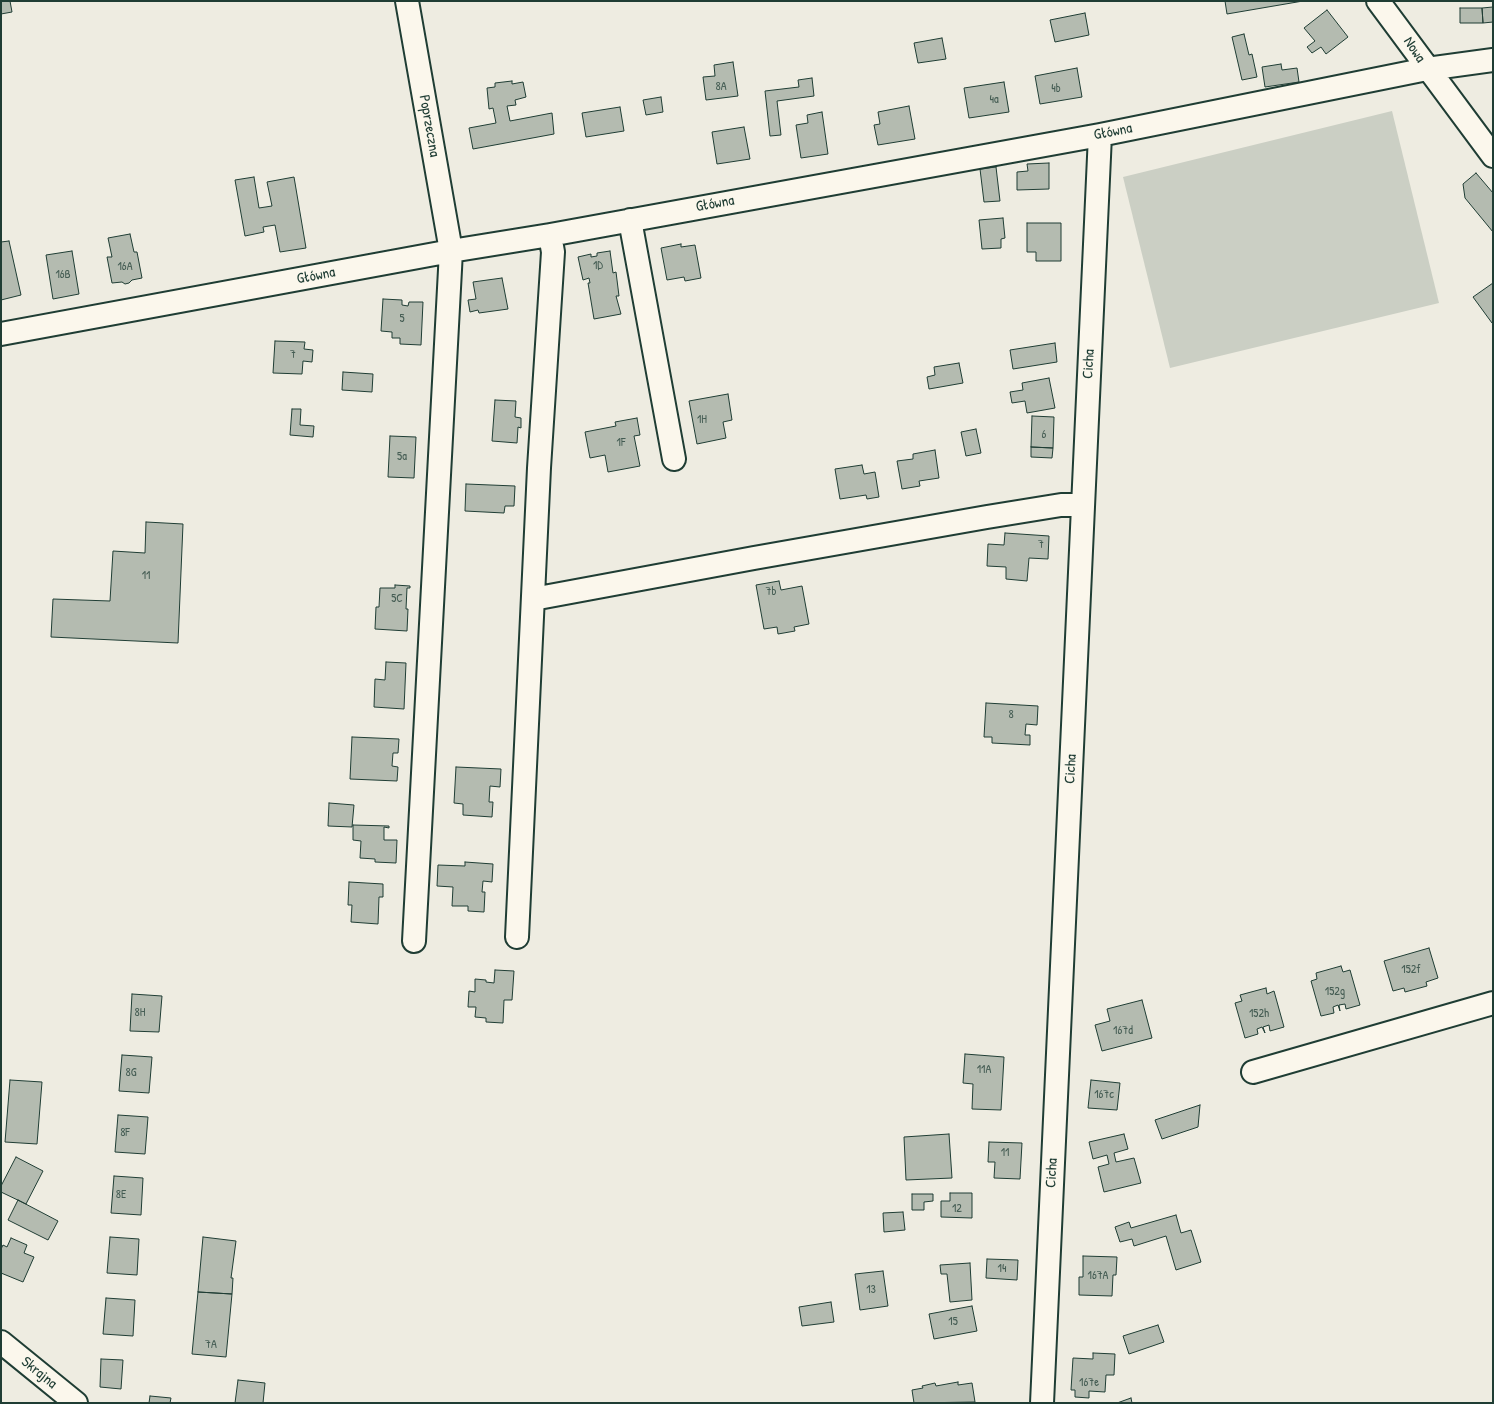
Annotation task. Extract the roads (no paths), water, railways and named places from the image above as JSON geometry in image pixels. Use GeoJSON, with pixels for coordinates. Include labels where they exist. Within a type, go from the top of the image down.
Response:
{"type":"FeatureCollection","features":[{"type":"Feature","properties":{"kind":"street","name":"Poprzeczna"},"geometry":{"type":"LineString","coordinates":[[407,1],[451,251],[414,941]]}},
{"type":"Feature","properties":{"kind":"street","name":"Nowa"},"geometry":{"type":"LineString","coordinates":[[1378,1],[1404,34],[1427,69],[1493,60]]}},
{"type":"Feature","properties":{"kind":"street","name":"Główna"},"geometry":{"type":"LineString","coordinates":[[1,334],[1100,134],[1427,69]]}},
{"type":"Feature","properties":{"kind":"street"},"geometry":{"type":"LineString","coordinates":[[1427,69],[1493,156]]}},
{"type":"Feature","properties":{"kind":"street","name":"Cicha"},"geometry":{"type":"LineString","coordinates":[[1042,1403],[1100,134]]}},
{"type":"Feature","properties":{"kind":"street"},"geometry":{"type":"LineString","coordinates":[[630,220],[674,459]]}},
{"type":"Feature","properties":{"kind":"street"},"geometry":{"type":"LineString","coordinates":[[517,937],[539,468],[552,252],[550,234]]}},
{"type":"Feature","properties":{"kind":"street"},"geometry":{"type":"LineString","coordinates":[[533,599],[1015,512],[1061,505],[1083,505]]}},
{"type":"Feature","properties":{"kind":"street"},"geometry":{"type":"LineString","coordinates":[[1254,1072],[1493,1003]]}},
{"type":"Feature","properties":{"kind":"street","name":"Skrajna"},"geometry":{"type":"LineString","coordinates":[[1,1342],[76,1403]]}}]}
